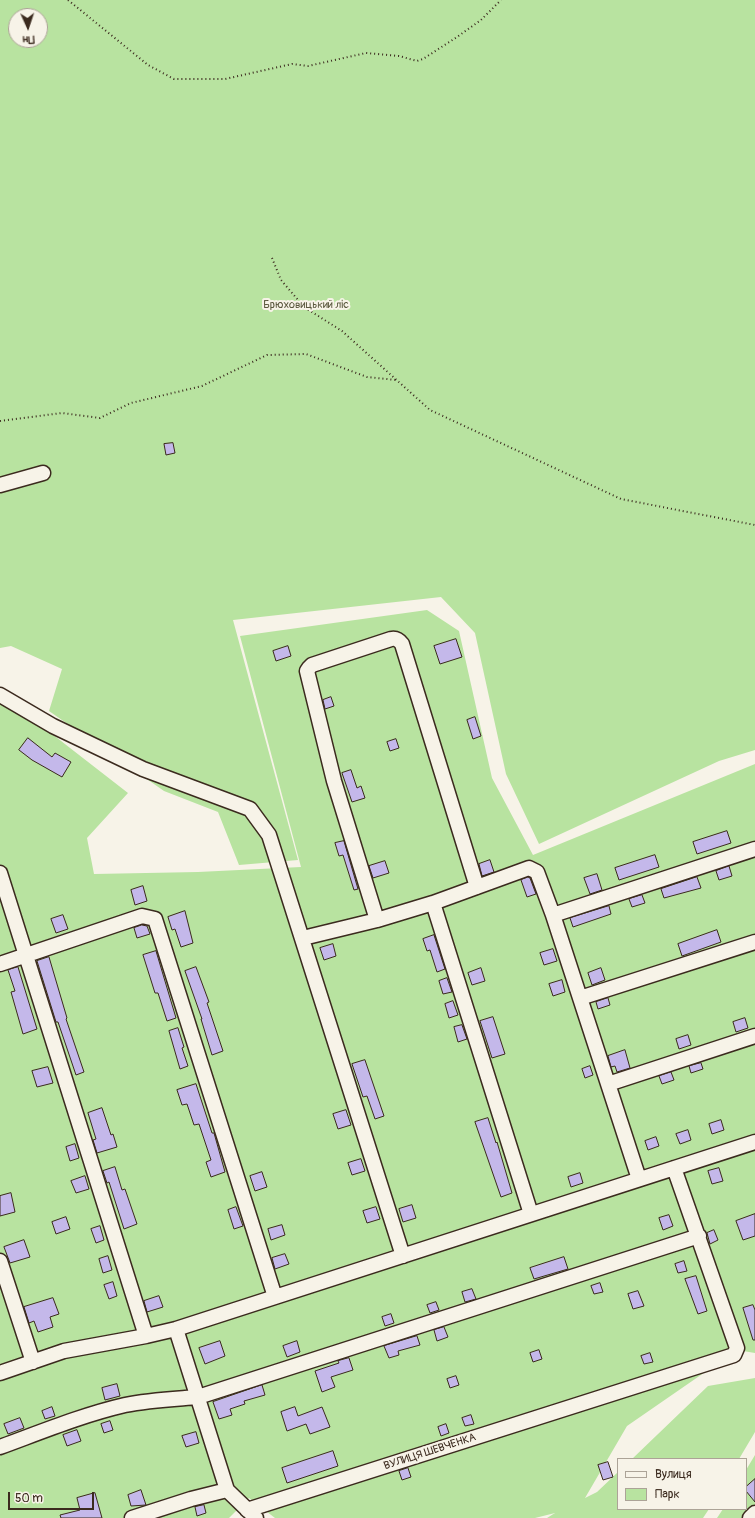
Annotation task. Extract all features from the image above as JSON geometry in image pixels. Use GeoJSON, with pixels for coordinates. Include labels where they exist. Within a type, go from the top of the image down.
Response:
{"type":"FeatureCollection","features":[{"type":"Feature","properties":{"kind":"street"},"geometry":{"type":"LineString","coordinates":[[0,485],[43,473]]}},
{"type":"Feature","properties":{"kind":"street"},"geometry":{"type":"LineString","coordinates":[[377,920],[334,782],[306,676],[306,671],[312,665],[377,643],[395,638],[400,640],[402,644],[477,887]]}},
{"type":"Feature","properties":{"kind":"street"},"geometry":{"type":"LineString","coordinates":[[0,695],[54,726],[143,769],[250,809],[269,835],[403,1256]]}},
{"type":"Feature","properties":{"kind":"street"},"geometry":{"type":"LineString","coordinates":[[553,914],[755,849]]}},
{"type":"Feature","properties":{"kind":"street"},"geometry":{"type":"LineString","coordinates":[[303,938],[377,920],[433,903],[529,868],[537,872],[553,914],[639,1179]]}},
{"type":"Feature","properties":{"kind":"street"},"geometry":{"type":"LineString","coordinates":[[0,873],[146,1336]]}},
{"type":"Feature","properties":{"kind":"street"},"geometry":{"type":"LineString","coordinates":[[433,903],[531,1214]]}},
{"type":"Feature","properties":{"kind":"street"},"geometry":{"type":"LineString","coordinates":[[0,964],[142,916],[155,919],[275,1297]]}},
{"type":"Feature","properties":{"kind":"street"},"geometry":{"type":"LineString","coordinates":[[580,998],[755,942]]}},
{"type":"Feature","properties":{"kind":"street"},"geometry":{"type":"LineString","coordinates":[[608,1084],[755,1036]]}},
{"type":"Feature","properties":{"kind":"street"},"geometry":{"type":"LineString","coordinates":[[0,1373],[64,1351],[176,1329],[755,1142]]}},
{"type":"Feature","properties":{"kind":"street"},"geometry":{"type":"LineString","coordinates":[[0,1447],[125,1405],[150,1401],[198,1398],[699,1236],[674,1168]]}},
{"type":"Feature","properties":{"kind":"street","name":"ВУЛИЦЯ ШЕВЧЕНКА"},"geometry":{"type":"LineString","coordinates":[[228,1490],[251,1514],[734,1355],[737,1348],[699,1236]]}},
{"type":"Feature","properties":{"kind":"street"},"geometry":{"type":"LineString","coordinates":[[0,1261],[33,1362]]}},
{"type":"Feature","properties":{"kind":"street"},"geometry":{"type":"LineString","coordinates":[[132,1518],[191,1499],[228,1490],[176,1329]]}},
{"type":"Feature","properties":{"kind":"street"},"geometry":{"type":"LineString","coordinates":[[750,1518],[755,1513]]}},
{"type":"Feature","properties":{"kind":"path"},"geometry":{"type":"LineString","coordinates":[[68,0],[148,65],[174,79],[225,79],[292,64],[308,66],[366,53],[398,56],[417,61],[423,59],[481,20],[501,0]]}},
{"type":"Feature","properties":{"kind":"path"},"geometry":{"type":"LineString","coordinates":[[272,258],[281,280],[304,307],[342,331],[430,410],[621,499],[755,525]]}},
{"type":"Feature","properties":{"kind":"path"},"geometry":{"type":"LineString","coordinates":[[0,422],[62,413],[100,418],[131,403],[202,386],[267,355],[306,354],[367,377],[397,380]]}},
{"type":"Feature","properties":{"kind":"green space","name":"Брюховицький ліс"},"geometry":{"type":"Polygon","coordinates":[[[0,0],[755,0],[755,750],[719,761],[539,844],[506,774],[475,633],[441,597],[233,620],[298,860],[239,865],[218,812],[164,791],[49,711],[62,669],[11,646],[0,648],[0,0]]]}},
{"type":"Feature","properties":{"kind":"green space"},"geometry":{"type":"Polygon","coordinates":[[[427,610],[459,631],[492,778],[533,855],[755,764],[755,1353],[737,1350],[627,1426],[585,1498],[597,1492],[617,1473],[617,1510],[708,1510],[703,1518],[547,1518],[555,1513],[535,1518],[275,1518],[249,1498],[229,1518],[0,1518],[0,697],[16,706],[128,793],[87,838],[94,874],[198,872],[301,867],[240,636],[427,610]]]}},
{"type":"Feature","properties":{"kind":"green space"},"geometry":{"type":"Polygon","coordinates":[[[755,1378],[755,1432],[740,1458],[633,1458],[708,1386],[755,1378]]]}},
{"type":"Feature","properties":{"kind":"green space"},"geometry":{"type":"Polygon","coordinates":[[[755,1455],[755,1518],[717,1518],[722,1510],[747,1510],[747,1468],[755,1455]]]}},
{"type":"Feature","properties":{"kind":"building"},"geometry":{"type":"Polygon","coordinates":[[[173,443],[175,453],[166,455],[164,444],[173,443]]]}},
{"type":"Feature","properties":{"kind":"building"},"geometry":{"type":"Polygon","coordinates":[[[456,639],[462,657],[440,664],[434,646],[456,639]]]}},
{"type":"Feature","properties":{"kind":"building"},"geometry":{"type":"Polygon","coordinates":[[[288,646],[291,656],[276,661],[273,651],[288,646]]]}},
{"type":"Feature","properties":{"kind":"building"},"geometry":{"type":"Polygon","coordinates":[[[331,697],[334,706],[325,709],[323,700],[331,697]]]}},
{"type":"Feature","properties":{"kind":"building"},"geometry":{"type":"Polygon","coordinates":[[[475,717],[481,736],[473,739],[467,720],[475,717]]]}},
{"type":"Feature","properties":{"kind":"building"},"geometry":{"type":"Polygon","coordinates":[[[28,738],[52,757],[55,753],[71,762],[62,777],[32,760],[19,750],[28,738]]]}},
{"type":"Feature","properties":{"kind":"building"},"geometry":{"type":"Polygon","coordinates":[[[396,739],[399,748],[390,751],[387,742],[396,739]]]}},
{"type":"Feature","properties":{"kind":"building"},"geometry":{"type":"Polygon","coordinates":[[[351,770],[357,788],[361,786],[365,798],[352,802],[342,773],[351,770]]]}},
{"type":"Feature","properties":{"kind":"building"},"geometry":{"type":"Polygon","coordinates":[[[727,831],[731,843],[697,854],[693,842],[727,831]]]}},
{"type":"Feature","properties":{"kind":"building"},"geometry":{"type":"Polygon","coordinates":[[[344,841],[358,889],[354,890],[343,855],[339,856],[335,843],[344,841]]]}},
{"type":"Feature","properties":{"kind":"building"},"geometry":{"type":"Polygon","coordinates":[[[655,855],[659,867],[619,880],[615,868],[655,855]]]}},
{"type":"Feature","properties":{"kind":"building"},"geometry":{"type":"Polygon","coordinates":[[[490,860],[494,872],[482,876],[479,864],[490,860]]]}},
{"type":"Feature","properties":{"kind":"building"},"geometry":{"type":"Polygon","coordinates":[[[385,861],[389,873],[373,878],[369,866],[385,861]]]}},
{"type":"Feature","properties":{"kind":"building"},"geometry":{"type":"Polygon","coordinates":[[[729,866],[732,876],[719,880],[716,871],[729,866]]]}},
{"type":"Feature","properties":{"kind":"building"},"geometry":{"type":"Polygon","coordinates":[[[597,874],[602,890],[590,894],[584,878],[597,874]]]}},
{"type":"Feature","properties":{"kind":"building"},"geometry":{"type":"Polygon","coordinates":[[[528,877],[530,878],[536,894],[527,897],[521,880],[528,877]]]}},
{"type":"Feature","properties":{"kind":"building"},"geometry":{"type":"Polygon","coordinates":[[[697,877],[701,888],[664,898],[661,889],[697,877]]]}},
{"type":"Feature","properties":{"kind":"building"},"geometry":{"type":"Polygon","coordinates":[[[143,886],[147,901],[135,905],[131,890],[143,886]]]}},
{"type":"Feature","properties":{"kind":"building"},"geometry":{"type":"Polygon","coordinates":[[[642,895],[645,903],[632,907],[629,899],[642,895]]]}},
{"type":"Feature","properties":{"kind":"building"},"geometry":{"type":"Polygon","coordinates":[[[609,906],[611,914],[573,927],[570,918],[609,906]]]}},
{"type":"Feature","properties":{"kind":"building"},"geometry":{"type":"Polygon","coordinates":[[[185,911],[193,943],[181,947],[175,929],[172,930],[168,917],[185,911]]]}},
{"type":"Feature","properties":{"kind":"building"},"geometry":{"type":"Polygon","coordinates":[[[63,915],[68,929],[56,933],[51,919],[63,915]]]}},
{"type":"Feature","properties":{"kind":"building"},"geometry":{"type":"Polygon","coordinates":[[[142,925],[147,926],[150,934],[137,938],[134,928],[142,925]]]}},
{"type":"Feature","properties":{"kind":"building"},"geometry":{"type":"Polygon","coordinates":[[[717,930],[721,942],[682,956],[678,944],[717,930]]]}},
{"type":"Feature","properties":{"kind":"building"},"geometry":{"type":"Polygon","coordinates":[[[434,935],[445,969],[437,972],[430,950],[427,951],[423,939],[434,935]]]}},
{"type":"Feature","properties":{"kind":"building"},"geometry":{"type":"Polygon","coordinates":[[[333,944],[336,956],[324,960],[320,948],[333,944]]]}},
{"type":"Feature","properties":{"kind":"building"},"geometry":{"type":"Polygon","coordinates":[[[553,949],[557,961],[544,965],[540,953],[553,949]]]}},
{"type":"Feature","properties":{"kind":"building"},"geometry":{"type":"Polygon","coordinates":[[[156,951],[176,1018],[167,1021],[158,993],[155,993],[143,955],[156,951]]]}},
{"type":"Feature","properties":{"kind":"building"},"geometry":{"type":"Polygon","coordinates":[[[49,957],[67,1018],[66,1019],[84,1072],[76,1075],[58,1022],[56,1022],[37,961],[49,957]]]}},
{"type":"Feature","properties":{"kind":"building"},"geometry":{"type":"Polygon","coordinates":[[[18,967],[37,1029],[23,1034],[11,992],[15,991],[8,970],[18,967]]]}},
{"type":"Feature","properties":{"kind":"building"},"geometry":{"type":"Polygon","coordinates":[[[196,967],[209,1002],[207,1003],[223,1051],[212,1055],[202,1019],[185,971],[196,967]]]}},
{"type":"Feature","properties":{"kind":"building"},"geometry":{"type":"Polygon","coordinates":[[[481,968],[485,981],[472,985],[468,973],[481,968]]]}},
{"type":"Feature","properties":{"kind":"building"},"geometry":{"type":"Polygon","coordinates":[[[601,968],[605,980],[592,985],[588,973],[601,968]]]}},
{"type":"Feature","properties":{"kind":"building"},"geometry":{"type":"Polygon","coordinates":[[[447,978],[452,992],[443,994],[439,981],[447,978]]]}},
{"type":"Feature","properties":{"kind":"building"},"geometry":{"type":"Polygon","coordinates":[[[562,980],[565,992],[553,996],[549,984],[562,980]]]}},
{"type":"Feature","properties":{"kind":"building"},"geometry":{"type":"Polygon","coordinates":[[[608,998],[610,1005],[598,1009],[596,1002],[608,998]]]}},
{"type":"Feature","properties":{"kind":"building"},"geometry":{"type":"Polygon","coordinates":[[[453,1001],[458,1015],[449,1018],[445,1004],[453,1001]]]}},
{"type":"Feature","properties":{"kind":"building"},"geometry":{"type":"Polygon","coordinates":[[[493,1017],[505,1054],[492,1058],[480,1021],[493,1017]]]}},
{"type":"Feature","properties":{"kind":"building"},"geometry":{"type":"Polygon","coordinates":[[[745,1018],[748,1028],[736,1032],[733,1022],[745,1018]]]}},
{"type":"Feature","properties":{"kind":"building"},"geometry":{"type":"Polygon","coordinates":[[[462,1025],[467,1039],[458,1042],[454,1027],[462,1025]]]}},
{"type":"Feature","properties":{"kind":"building"},"geometry":{"type":"Polygon","coordinates":[[[178,1028],[184,1047],[182,1048],[188,1066],[180,1069],[169,1031],[178,1028]]]}},
{"type":"Feature","properties":{"kind":"building"},"geometry":{"type":"Polygon","coordinates":[[[688,1035],[691,1045],[679,1049],[676,1039],[688,1035]]]}},
{"type":"Feature","properties":{"kind":"building"},"geometry":{"type":"Polygon","coordinates":[[[625,1050],[630,1068],[617,1072],[615,1066],[611,1067],[608,1056],[625,1050]]]}},
{"type":"Feature","properties":{"kind":"building"},"geometry":{"type":"Polygon","coordinates":[[[365,1060],[384,1116],[375,1119],[367,1096],[363,1097],[352,1064],[365,1060]]]}},
{"type":"Feature","properties":{"kind":"building"},"geometry":{"type":"Polygon","coordinates":[[[701,1063],[703,1069],[691,1073],[689,1066],[701,1063]]]}},
{"type":"Feature","properties":{"kind":"building"},"geometry":{"type":"Polygon","coordinates":[[[590,1066],[593,1075],[585,1078],[582,1069],[590,1066]]]}},
{"type":"Feature","properties":{"kind":"building"},"geometry":{"type":"Polygon","coordinates":[[[48,1067],[53,1083],[37,1087],[32,1071],[48,1067]]]}},
{"type":"Feature","properties":{"kind":"building"},"geometry":{"type":"Polygon","coordinates":[[[671,1072],[674,1080],[662,1084],[659,1076],[671,1072]]]}},
{"type":"Feature","properties":{"kind":"building"},"geometry":{"type":"Polygon","coordinates":[[[196,1084],[212,1133],[214,1133],[225,1172],[211,1177],[206,1162],[211,1160],[199,1124],[194,1125],[187,1104],[182,1105],[177,1090],[196,1084]]]}},
{"type":"Feature","properties":{"kind":"building"},"geometry":{"type":"Polygon","coordinates":[[[102,1108],[111,1135],[113,1134],[117,1147],[97,1153],[93,1140],[96,1139],[88,1113],[102,1108]]]}},
{"type":"Feature","properties":{"kind":"building"},"geometry":{"type":"Polygon","coordinates":[[[346,1110],[351,1125],[338,1129],[333,1114],[346,1110]]]}},
{"type":"Feature","properties":{"kind":"building"},"geometry":{"type":"Polygon","coordinates":[[[488,1118],[496,1143],[497,1142],[512,1193],[501,1197],[475,1122],[488,1118]]]}},
{"type":"Feature","properties":{"kind":"building"},"geometry":{"type":"Polygon","coordinates":[[[721,1120],[724,1130],[712,1134],[709,1124],[721,1120]]]}},
{"type":"Feature","properties":{"kind":"building"},"geometry":{"type":"Polygon","coordinates":[[[688,1130],[691,1140],[680,1144],[676,1134],[688,1130]]]}},
{"type":"Feature","properties":{"kind":"building"},"geometry":{"type":"Polygon","coordinates":[[[656,1137],[659,1146],[648,1150],[645,1141],[656,1137]]]}},
{"type":"Feature","properties":{"kind":"building"},"geometry":{"type":"Polygon","coordinates":[[[75,1144],[79,1158],[70,1161],[66,1147],[75,1144]]]}},
{"type":"Feature","properties":{"kind":"building"},"geometry":{"type":"Polygon","coordinates":[[[361,1159],[365,1171],[352,1175],[348,1163],[361,1159]]]}},
{"type":"Feature","properties":{"kind":"building"},"geometry":{"type":"Polygon","coordinates":[[[115,1167],[122,1190],[125,1189],[137,1224],[124,1229],[109,1182],[107,1183],[103,1171],[115,1167]]]}},
{"type":"Feature","properties":{"kind":"building"},"geometry":{"type":"Polygon","coordinates":[[[719,1168],[723,1181],[712,1184],[708,1171],[719,1168]]]}},
{"type":"Feature","properties":{"kind":"building"},"geometry":{"type":"Polygon","coordinates":[[[262,1172],[267,1187],[255,1191],[250,1176],[262,1172]]]}},
{"type":"Feature","properties":{"kind":"building"},"geometry":{"type":"Polygon","coordinates":[[[580,1173],[583,1183],[571,1187],[568,1177],[580,1173]]]}},
{"type":"Feature","properties":{"kind":"building"},"geometry":{"type":"Polygon","coordinates":[[[85,1176],[89,1189],[76,1193],[71,1181],[85,1176]]]}},
{"type":"Feature","properties":{"kind":"building"},"geometry":{"type":"Polygon","coordinates":[[[11,1193],[15,1212],[0,1216],[0,1196],[11,1193]]]}},
{"type":"Feature","properties":{"kind":"building"},"geometry":{"type":"Polygon","coordinates":[[[412,1205],[416,1218],[403,1222],[399,1209],[412,1205]]]}},
{"type":"Feature","properties":{"kind":"building"},"geometry":{"type":"Polygon","coordinates":[[[236,1207],[243,1226],[234,1229],[228,1210],[236,1207]]]}},
{"type":"Feature","properties":{"kind":"building"},"geometry":{"type":"Polygon","coordinates":[[[376,1207],[380,1219],[367,1223],[363,1211],[376,1207]]]}},
{"type":"Feature","properties":{"kind":"building"},"geometry":{"type":"Polygon","coordinates":[[[755,1214],[755,1236],[743,1240],[736,1221],[755,1214]]]}},
{"type":"Feature","properties":{"kind":"building"},"geometry":{"type":"Polygon","coordinates":[[[669,1215],[673,1226],[663,1230],[659,1218],[669,1215]]]}},
{"type":"Feature","properties":{"kind":"building"},"geometry":{"type":"Polygon","coordinates":[[[66,1217],[70,1229],[56,1234],[52,1222],[66,1217]]]}},
{"type":"Feature","properties":{"kind":"building"},"geometry":{"type":"Polygon","coordinates":[[[282,1225],[285,1235],[271,1240],[268,1229],[282,1225]]]}},
{"type":"Feature","properties":{"kind":"building"},"geometry":{"type":"Polygon","coordinates":[[[100,1226],[104,1240],[96,1243],[91,1229],[100,1226]]]}},
{"type":"Feature","properties":{"kind":"building"},"geometry":{"type":"Polygon","coordinates":[[[714,1230],[718,1240],[710,1244],[707,1233],[714,1230]]]}},
{"type":"Feature","properties":{"kind":"building"},"geometry":{"type":"Polygon","coordinates":[[[24,1240],[30,1257],[10,1263],[4,1247],[24,1240]]]}},
{"type":"Feature","properties":{"kind":"building"},"geometry":{"type":"Polygon","coordinates":[[[285,1254],[289,1264],[275,1269],[272,1258],[285,1254]]]}},
{"type":"Feature","properties":{"kind":"building"},"geometry":{"type":"Polygon","coordinates":[[[108,1256],[112,1270],[103,1273],[99,1259],[108,1256]]]}},
{"type":"Feature","properties":{"kind":"building"},"geometry":{"type":"Polygon","coordinates":[[[564,1257],[568,1269],[534,1279],[530,1268],[564,1257]]]}},
{"type":"Feature","properties":{"kind":"building"},"geometry":{"type":"Polygon","coordinates":[[[684,1261],[687,1271],[678,1273],[675,1264],[684,1261]]]}},
{"type":"Feature","properties":{"kind":"building"},"geometry":{"type":"Polygon","coordinates":[[[696,1276],[707,1311],[698,1314],[685,1279],[696,1276]]]}},
{"type":"Feature","properties":{"kind":"building"},"geometry":{"type":"Polygon","coordinates":[[[113,1282],[117,1296],[109,1299],[104,1285],[113,1282]]]}},
{"type":"Feature","properties":{"kind":"building"},"geometry":{"type":"Polygon","coordinates":[[[600,1283],[603,1292],[594,1294],[591,1286],[600,1283]]]}},
{"type":"Feature","properties":{"kind":"building"},"geometry":{"type":"Polygon","coordinates":[[[472,1289],[476,1299],[465,1302],[462,1292],[472,1289]]]}},
{"type":"Feature","properties":{"kind":"building"},"geometry":{"type":"Polygon","coordinates":[[[638,1291],[644,1306],[633,1309],[628,1294],[638,1291]]]}},
{"type":"Feature","properties":{"kind":"building"},"geometry":{"type":"Polygon","coordinates":[[[159,1296],[163,1307],[147,1312],[144,1301],[159,1296]]]}},
{"type":"Feature","properties":{"kind":"building"},"geometry":{"type":"Polygon","coordinates":[[[53,1298],[59,1314],[50,1317],[53,1327],[38,1332],[34,1321],[29,1323],[24,1307],[53,1298]]]}},
{"type":"Feature","properties":{"kind":"building"},"geometry":{"type":"Polygon","coordinates":[[[436,1302],[439,1310],[430,1313],[427,1305],[436,1302]]]}},
{"type":"Feature","properties":{"kind":"building"},"geometry":{"type":"Polygon","coordinates":[[[753,1305],[755,1310],[755,1340],[753,1340],[743,1308],[753,1305]]]}},
{"type":"Feature","properties":{"kind":"building"},"geometry":{"type":"Polygon","coordinates":[[[391,1314],[394,1323],[385,1326],[382,1317],[391,1314]]]}},
{"type":"Feature","properties":{"kind":"building"},"geometry":{"type":"Polygon","coordinates":[[[444,1327],[448,1337],[437,1341],[434,1330],[444,1327]]]}},
{"type":"Feature","properties":{"kind":"building"},"geometry":{"type":"Polygon","coordinates":[[[417,1336],[420,1345],[398,1351],[399,1355],[389,1358],[384,1346],[417,1336]]]}},
{"type":"Feature","properties":{"kind":"building"},"geometry":{"type":"Polygon","coordinates":[[[220,1341],[225,1356],[205,1364],[199,1348],[220,1341]]]}},
{"type":"Feature","properties":{"kind":"building"},"geometry":{"type":"Polygon","coordinates":[[[297,1341],[300,1352],[287,1357],[283,1346],[297,1341]]]}},
{"type":"Feature","properties":{"kind":"building"},"geometry":{"type":"Polygon","coordinates":[[[539,1350],[542,1359],[533,1362],[530,1353],[539,1350]]]}},
{"type":"Feature","properties":{"kind":"building"},"geometry":{"type":"Polygon","coordinates":[[[650,1353],[653,1362],[644,1364],[641,1356],[650,1353]]]}},
{"type":"Feature","properties":{"kind":"building"},"geometry":{"type":"Polygon","coordinates":[[[349,1358],[353,1370],[331,1377],[335,1387],[322,1392],[315,1371],[349,1358]]]}},
{"type":"Feature","properties":{"kind":"building"},"geometry":{"type":"Polygon","coordinates":[[[456,1376],[459,1385],[450,1388],[447,1379],[456,1376]]]}},
{"type":"Feature","properties":{"kind":"building"},"geometry":{"type":"Polygon","coordinates":[[[117,1384],[120,1396],[105,1400],[102,1388],[117,1384]]]}},
{"type":"Feature","properties":{"kind":"building"},"geometry":{"type":"Polygon","coordinates":[[[262,1385],[265,1395],[244,1401],[245,1404],[230,1409],[232,1415],[219,1419],[213,1402],[262,1385]]]}},
{"type":"Feature","properties":{"kind":"building"},"geometry":{"type":"Polygon","coordinates":[[[52,1407],[55,1416],[45,1419],[42,1411],[52,1407]]]}},
{"type":"Feature","properties":{"kind":"building"},"geometry":{"type":"Polygon","coordinates":[[[295,1407],[298,1416],[322,1407],[330,1427],[310,1434],[306,1424],[287,1431],[281,1412],[295,1407]]]}},
{"type":"Feature","properties":{"kind":"building"},"geometry":{"type":"Polygon","coordinates":[[[471,1415],[474,1424],[465,1426],[462,1418],[471,1415]]]}},
{"type":"Feature","properties":{"kind":"building"},"geometry":{"type":"Polygon","coordinates":[[[20,1418],[24,1428],[8,1434],[4,1424],[20,1418]]]}},
{"type":"Feature","properties":{"kind":"building"},"geometry":{"type":"Polygon","coordinates":[[[110,1421],[113,1430],[104,1433],[101,1424],[110,1421]]]}},
{"type":"Feature","properties":{"kind":"building"},"geometry":{"type":"Polygon","coordinates":[[[446,1424],[449,1433],[441,1436],[438,1427],[446,1424]]]}},
{"type":"Feature","properties":{"kind":"building"},"geometry":{"type":"Polygon","coordinates":[[[77,1430],[81,1441],[67,1446],[63,1435],[77,1430]]]}},
{"type":"Feature","properties":{"kind":"building"},"geometry":{"type":"Polygon","coordinates":[[[196,1432],[199,1443],[186,1447],[182,1436],[196,1432]]]}},
{"type":"Feature","properties":{"kind":"building"},"geometry":{"type":"Polygon","coordinates":[[[333,1451],[338,1466],[287,1483],[282,1468],[333,1451]]]}},
{"type":"Feature","properties":{"kind":"building"},"geometry":{"type":"Polygon","coordinates":[[[608,1462],[613,1477],[603,1480],[598,1465],[608,1462]]]}},
{"type":"Feature","properties":{"kind":"building"},"geometry":{"type":"Polygon","coordinates":[[[408,1468],[411,1477],[402,1480],[399,1471],[408,1468]]]}},
{"type":"Feature","properties":{"kind":"building"},"geometry":{"type":"Polygon","coordinates":[[[755,1479],[755,1502],[747,1492],[747,1486],[755,1479]]]}},
{"type":"Feature","properties":{"kind":"building"},"geometry":{"type":"Polygon","coordinates":[[[141,1490],[146,1505],[131,1506],[128,1495],[141,1490]]]}},
{"type":"Feature","properties":{"kind":"building"},"geometry":{"type":"Polygon","coordinates":[[[95,1493],[102,1518],[61,1518],[60,1515],[80,1510],[77,1498],[95,1493]]]}},
{"type":"Feature","properties":{"kind":"building"},"geometry":{"type":"Polygon","coordinates":[[[204,1505],[206,1513],[197,1516],[195,1507],[204,1505]]]}}]}
